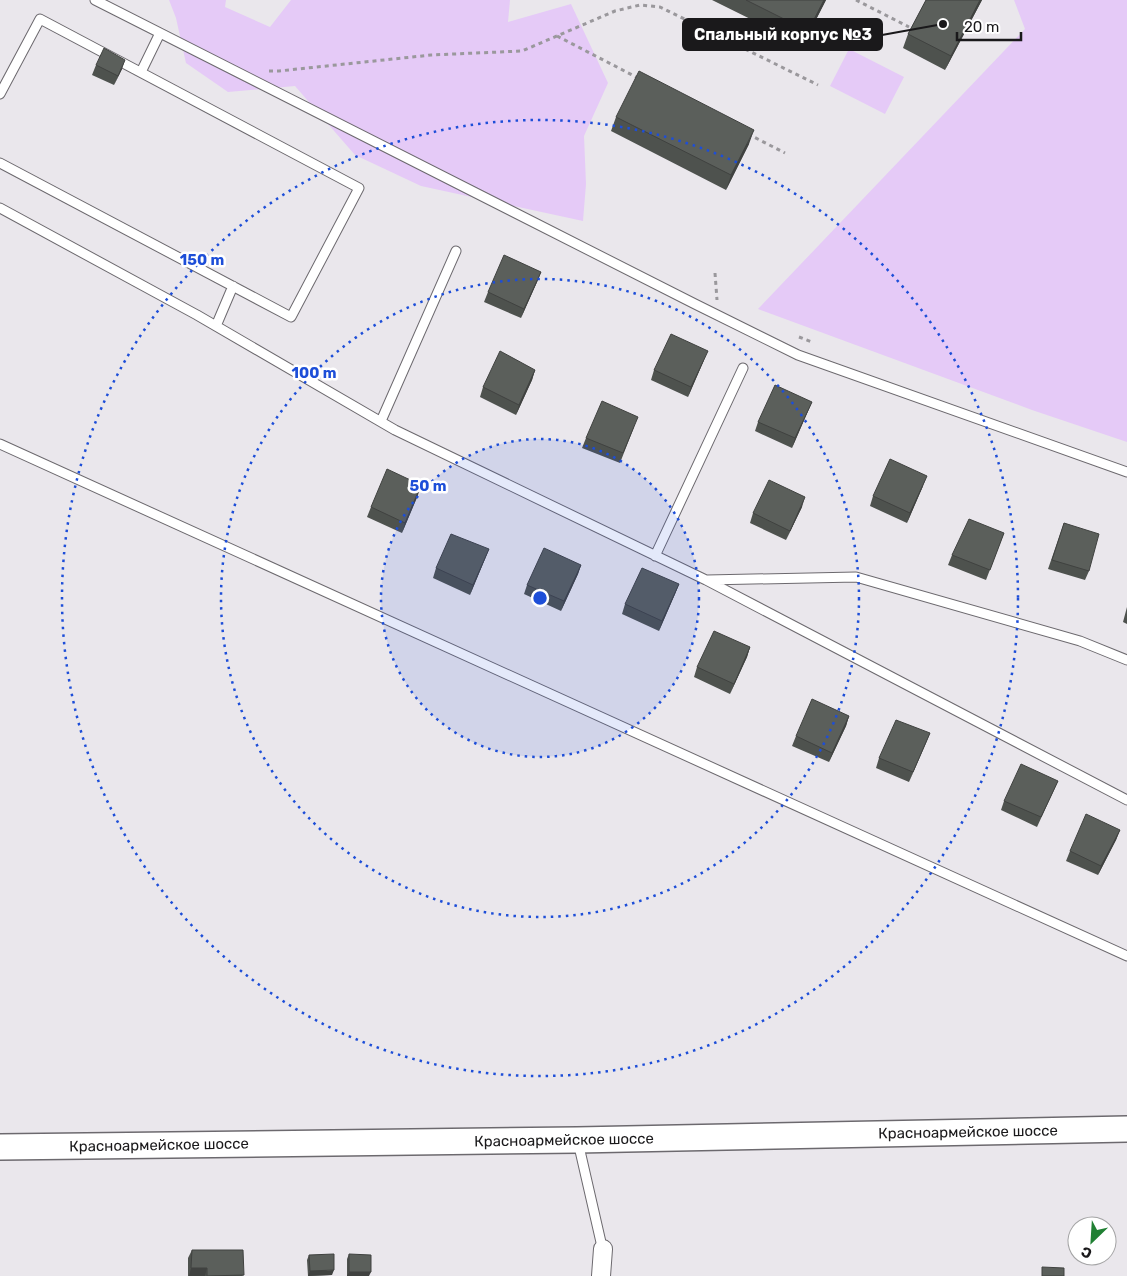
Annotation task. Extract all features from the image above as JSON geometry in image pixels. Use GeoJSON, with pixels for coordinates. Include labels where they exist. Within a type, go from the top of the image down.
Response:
{"type":"FeatureCollection","features":[{"type":"Feature","properties":{"kind":"main road","name":"Красноармейское шоссе"},"geometry":{"type":"LineString","coordinates":[[0,1147],[577,1140],[1127,1129]]}},
{"type":"Feature","properties":{"kind":"street"},"geometry":{"type":"LineString","coordinates":[[601,1276],[603,1249]]}},
{"type":"Feature","properties":{"kind":"lane"},"geometry":{"type":"LineString","coordinates":[[95,0],[798,355],[1127,472]]}},
{"type":"Feature","properties":{"kind":"lane"},"geometry":{"type":"LineString","coordinates":[[0,94],[40,19],[359,188],[291,317],[0,163]]}},
{"type":"Feature","properties":{"kind":"lane"},"geometry":{"type":"LineString","coordinates":[[141,72],[160,33]]}},
{"type":"Feature","properties":{"kind":"lane"},"geometry":{"type":"LineString","coordinates":[[0,208],[216,326],[381,422],[706,580],[1127,800]]}},
{"type":"Feature","properties":{"kind":"lane"},"geometry":{"type":"LineString","coordinates":[[381,422],[456,251]]}},
{"type":"Feature","properties":{"kind":"lane"},"geometry":{"type":"LineString","coordinates":[[216,326],[233,286]]}},
{"type":"Feature","properties":{"kind":"lane"},"geometry":{"type":"LineString","coordinates":[[655,556],[743,368]]}},
{"type":"Feature","properties":{"kind":"lane"},"geometry":{"type":"LineString","coordinates":[[0,444],[1127,956]]}},
{"type":"Feature","properties":{"kind":"lane"},"geometry":{"type":"LineString","coordinates":[[706,580],[856,577],[1080,641],[1127,660]]}},
{"type":"Feature","properties":{"kind":"lane"},"geometry":{"type":"LineString","coordinates":[[577,1140],[603,1249],[606,1276]]}},
{"type":"Feature","properties":{"kind":"path"},"geometry":{"type":"LineString","coordinates":[[856,0],[910,27]]}},
{"type":"Feature","properties":{"kind":"path"},"geometry":{"type":"LineString","coordinates":[[230,69],[279,71],[431,55],[522,51],[615,11],[640,4],[660,7],[818,85]]}},
{"type":"Feature","properties":{"kind":"path"},"geometry":{"type":"LineString","coordinates":[[556,36],[644,81]]}},
{"type":"Feature","properties":{"kind":"path"},"geometry":{"type":"LineString","coordinates":[[741,130],[785,153]]}},
{"type":"Feature","properties":{"kind":"shaded area"},"geometry":{"type":"Polygon","coordinates":[[[169,0],[226,0],[225,7],[270,27],[291,0],[510,0],[508,22],[571,4],[608,83],[584,136],[586,184],[583,221],[421,186],[355,155],[295,86],[228,92],[186,63],[176,18],[169,0]]]}},
{"type":"Feature","properties":{"kind":"shaded area"},"geometry":{"type":"Polygon","coordinates":[[[1014,0],[1127,0],[1127,442],[1032,410],[758,309],[1025,29],[1014,0]]]}},
{"type":"Feature","properties":{"kind":"shaded area"},"geometry":{"type":"Polygon","coordinates":[[[849,49],[904,77],[885,114],[830,86],[849,49]]]}},
{"type":"Feature","properties":{"kind":"building"},"geometry":{"type":"Polygon","coordinates":[[[746,0],[824,0],[808,31],[746,0]]]}},
{"type":"Feature","properties":{"kind":"building"},"geometry":{"type":"Polygon","coordinates":[[[926,0],[980,0],[951,56],[908,34],[926,0]]]}},
{"type":"Feature","properties":{"kind":"building"},"geometry":{"type":"Polygon","coordinates":[[[104,48],[125,60],[118,76],[96,65],[104,48]]]}},
{"type":"Feature","properties":{"kind":"building"},"geometry":{"type":"Polygon","coordinates":[[[639,71],[754,130],[731,175],[616,117],[639,71]]]}},
{"type":"Feature","properties":{"kind":"building"},"geometry":{"type":"Polygon","coordinates":[[[504,255],[541,272],[524,309],[488,292],[504,255]]]}},
{"type":"Feature","properties":{"kind":"building"},"geometry":{"type":"Polygon","coordinates":[[[671,334],[708,351],[691,387],[654,370],[671,334]]]}},
{"type":"Feature","properties":{"kind":"building"},"geometry":{"type":"Polygon","coordinates":[[[500,351],[535,370],[519,405],[483,387],[500,351]]]}},
{"type":"Feature","properties":{"kind":"building"},"geometry":{"type":"Polygon","coordinates":[[[775,385],[812,402],[795,438],[758,422],[775,385]]]}},
{"type":"Feature","properties":{"kind":"building"},"geometry":{"type":"Polygon","coordinates":[[[602,401],[638,417],[623,453],[586,438],[602,401]]]}},
{"type":"Feature","properties":{"kind":"building"},"geometry":{"type":"Polygon","coordinates":[[[890,459],[927,476],[910,513],[873,496],[890,459]]]}},
{"type":"Feature","properties":{"kind":"building"},"geometry":{"type":"Polygon","coordinates":[[[387,469],[421,485],[405,523],[371,507],[387,469]]]}},
{"type":"Feature","properties":{"kind":"building"},"geometry":{"type":"Polygon","coordinates":[[[769,480],[805,497],[790,531],[753,513],[769,480]]]}},
{"type":"Feature","properties":{"kind":"building"},"geometry":{"type":"Polygon","coordinates":[[[969,519],[1004,533],[990,570],[952,555],[969,519]]]}},
{"type":"Feature","properties":{"kind":"building"},"geometry":{"type":"Polygon","coordinates":[[[1064,523],[1099,534],[1089,571],[1052,560],[1064,523]]]}},
{"type":"Feature","properties":{"kind":"building"},"geometry":{"type":"Polygon","coordinates":[[[451,534],[489,549],[473,585],[436,568],[451,534]]]}},
{"type":"Feature","properties":{"kind":"building"},"geometry":{"type":"Polygon","coordinates":[[[544,548],[581,565],[564,601],[527,585],[544,548]]]}},
{"type":"Feature","properties":{"kind":"building"},"geometry":{"type":"Polygon","coordinates":[[[642,568],[679,584],[662,621],[625,604],[642,568]]]}},
{"type":"Feature","properties":{"kind":"building"},"geometry":{"type":"Polygon","coordinates":[[[714,631],[750,647],[734,684],[697,667],[714,631]]]}},
{"type":"Feature","properties":{"kind":"building"},"geometry":{"type":"Polygon","coordinates":[[[812,699],[849,716],[832,753],[796,736],[812,699]]]}},
{"type":"Feature","properties":{"kind":"building"},"geometry":{"type":"Polygon","coordinates":[[[896,720],[930,733],[913,772],[879,758],[896,720]]]}},
{"type":"Feature","properties":{"kind":"building"},"geometry":{"type":"Polygon","coordinates":[[[1021,764],[1058,781],[1041,817],[1004,801],[1021,764]]]}},
{"type":"Feature","properties":{"kind":"building"},"geometry":{"type":"Polygon","coordinates":[[[1086,814],[1120,830],[1101,866],[1070,851],[1086,814]]]}},
{"type":"Feature","properties":{"kind":"building"},"geometry":{"type":"Polygon","coordinates":[[[192,1250],[243,1250],[244,1275],[207,1276],[207,1268],[191,1268],[192,1250]]]}},
{"type":"Feature","properties":{"kind":"building"},"geometry":{"type":"Polygon","coordinates":[[[334,1254],[334,1270],[310,1271],[309,1255],[334,1254]]]}},
{"type":"Feature","properties":{"kind":"building"},"geometry":{"type":"Polygon","coordinates":[[[349,1254],[371,1255],[371,1272],[349,1272],[349,1254]]]}},
{"type":"Feature","properties":{"kind":"building"},"geometry":{"type":"Polygon","coordinates":[[[1042,1267],[1064,1268],[1064,1276],[1042,1276],[1042,1267]]]}},
{"type":"Feature","properties":{"kind":"place","name":"Спальный корпус №3"},"geometry":{"type":"Point","coordinates":[943,24]}}]}
